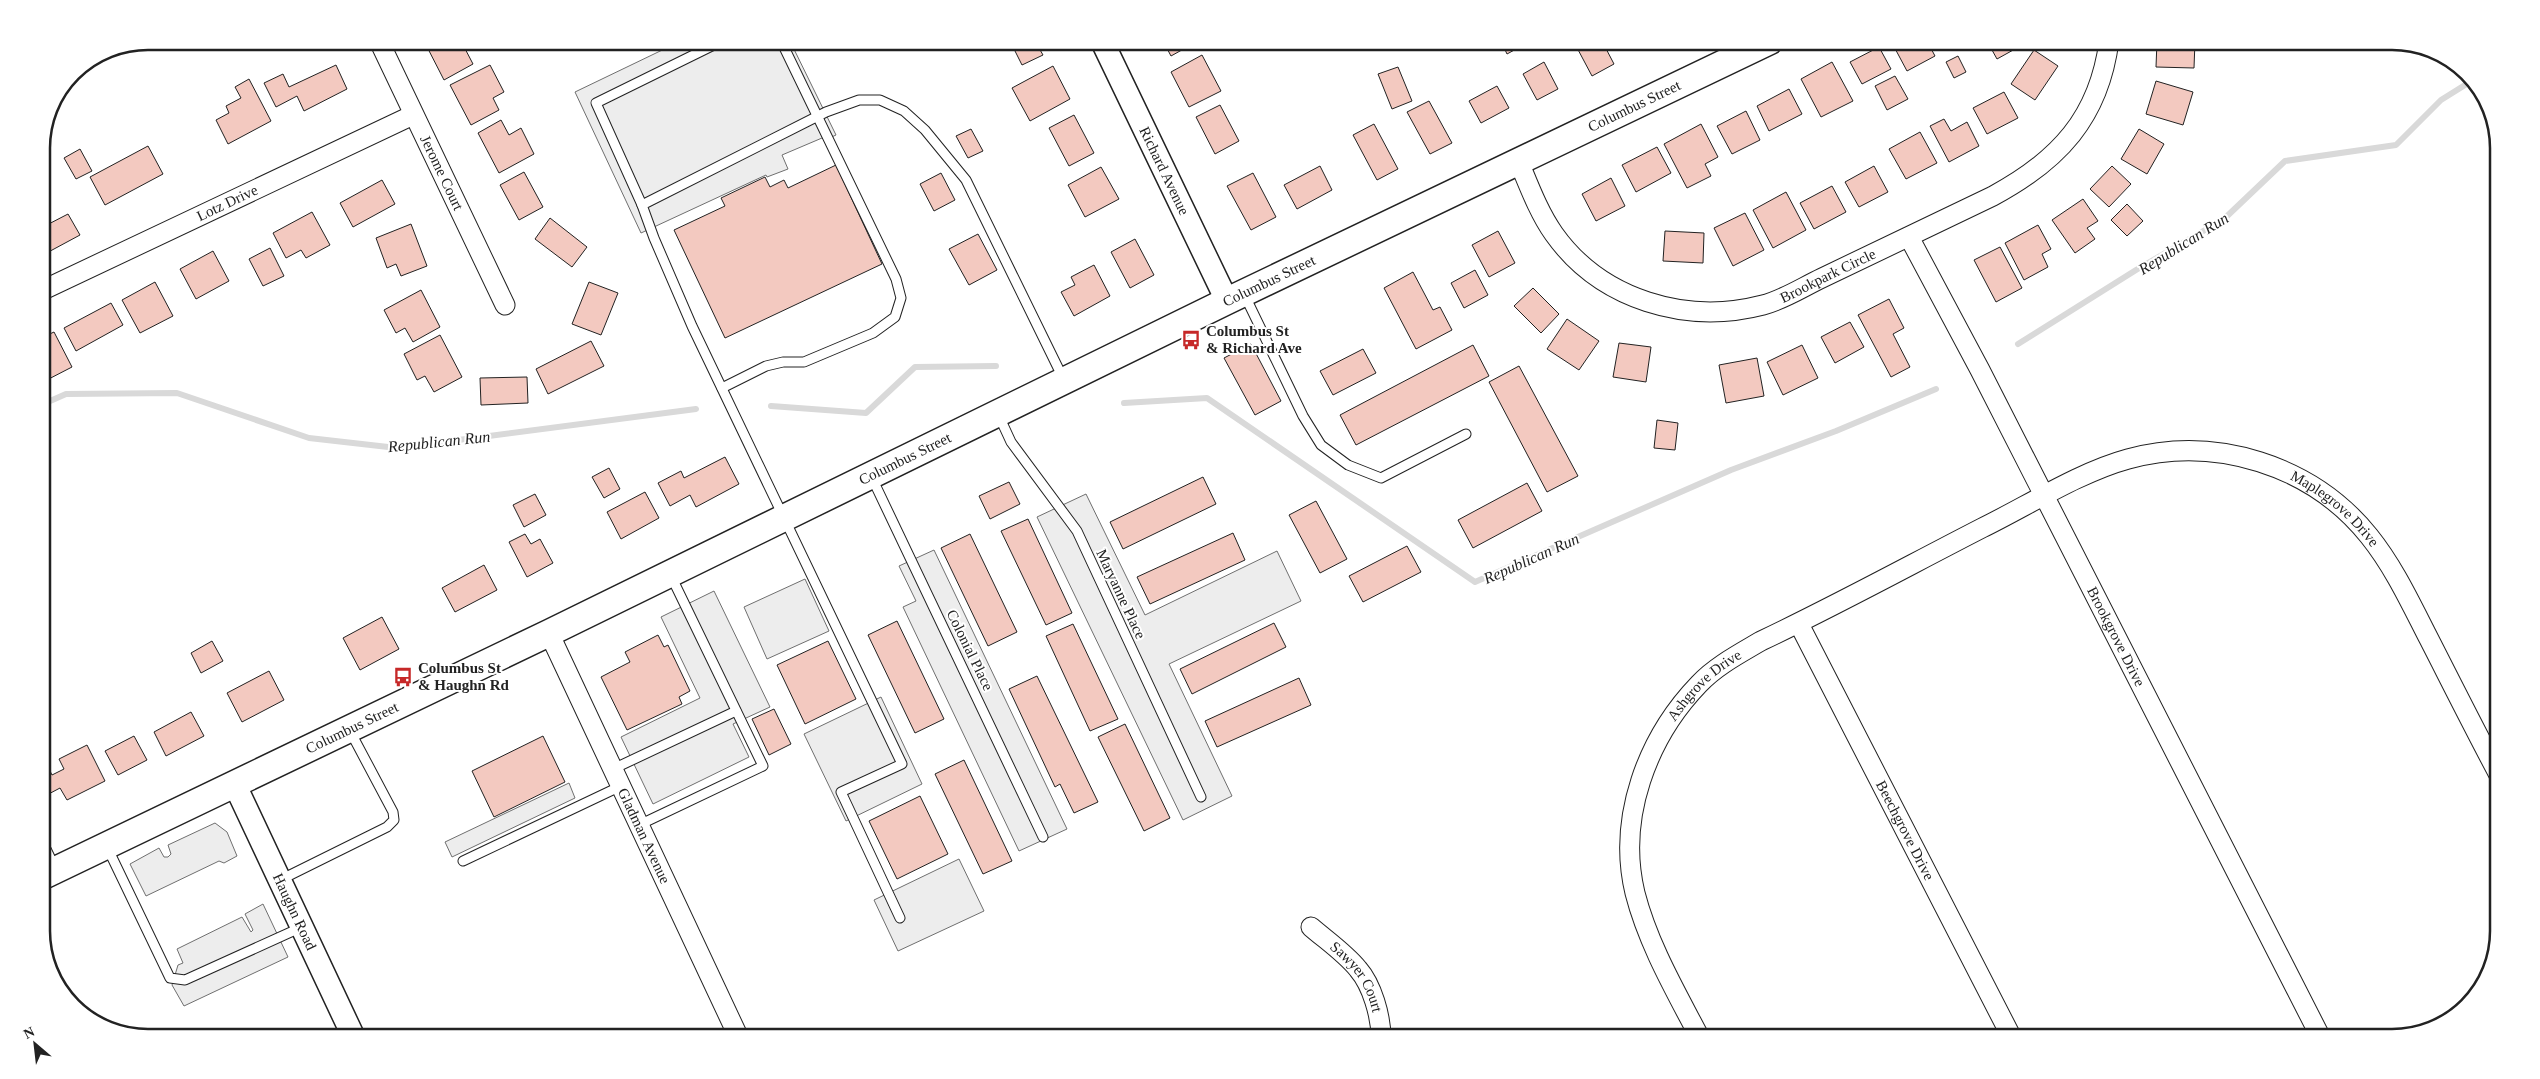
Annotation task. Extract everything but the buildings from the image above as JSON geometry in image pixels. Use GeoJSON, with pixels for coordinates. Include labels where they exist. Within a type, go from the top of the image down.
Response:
{"type":"FeatureCollection","features":[{"type":"Feature","properties":{"kind":"main road","name":"Columbus Street"},"geometry":{"type":"LineString","coordinates":[[50,865],[107,846],[235,785],[1235,297],[1751,50]]}},
{"type":"Feature","properties":{"kind":"street","name":"Jerome Court"},"geometry":{"type":"LineString","coordinates":[[383,50],[505,305]]}},
{"type":"Feature","properties":{"kind":"street","name":"Richard Avenue"},"geometry":{"type":"LineString","coordinates":[[1107,50],[1235,297]]}},
{"type":"Feature","properties":{"kind":"street","name":"Brookpark Circle"},"geometry":{"type":"LineString","coordinates":[[1519,162],[1553,234],[1576,259],[1605,284],[1637,300],[1672,310],[1715,312],[1764,305],[1908,237],[2014,184],[2047,162],[2069,138],[2087,112],[2098,86],[2107,50]]}},
{"type":"Feature","properties":{"kind":"street","name":"Lotz Drive"},"geometry":{"type":"LineString","coordinates":[[50,287],[413,115]]}},
{"type":"Feature","properties":{"kind":"street","name":"Brookgrove Drive"},"geometry":{"type":"LineString","coordinates":[[1908,237],[2044,497],[2316,1029]]}},
{"type":"Feature","properties":{"kind":"street","name":"Maplegrove Drive"},"geometry":{"type":"LineString","coordinates":[[2044,497],[2102,468],[2128,459],[2179,450],[2241,456],[2277,467],[2312,485],[2342,508],[2369,535],[2398,578],[2490,757]]}},
{"type":"Feature","properties":{"kind":"street","name":"Ashgrove Drive"},"geometry":{"type":"LineString","coordinates":[[1696,1029],[1646,926],[1635,892],[1631,854],[1631,818],[1640,782],[1654,745],[1677,710],[1700,683],[1730,659],[2044,497]]}},
{"type":"Feature","properties":{"kind":"street","name":"Beechgrove Drive"},"geometry":{"type":"LineString","coordinates":[[1799,624],[2007,1029]]}},
{"type":"Feature","properties":{"kind":"street","name":"Gladman Avenue"},"geometry":{"type":"LineString","coordinates":[[549,633],[735,1029]]}},
{"type":"Feature","properties":{"kind":"street","name":"Haughn Road"},"geometry":{"type":"LineString","coordinates":[[235,785],[350,1029]]}},
{"type":"Feature","properties":{"kind":"street","name":"Sawyer Court"},"geometry":{"type":"LineString","coordinates":[[1312,927],[1358,969],[1373,1000],[1380,1029]]}},
{"type":"Feature","properties":{"kind":"lane"},"geometry":{"type":"LineString","coordinates":[[704,50],[596,104],[722,388],[902,764],[841,792],[900,918]]}},
{"type":"Feature","properties":{"kind":"lane"},"geometry":{"type":"LineString","coordinates":[[722,388],[766,366],[783,362],[804,362],[873,333],[894,317],[901,298],[896,279],[786,50]]}},
{"type":"Feature","properties":{"kind":"lane"},"geometry":{"type":"LineString","coordinates":[[642,205],[819,116],[859,100],[880,100],[904,111],[926,130],[966,180],[1065,381]]}},
{"type":"Feature","properties":{"kind":"lane"},"geometry":{"type":"LineString","coordinates":[[1235,297],[1321,445],[1348,465],[1381,478],[1466,434]]}},
{"type":"Feature","properties":{"kind":"lane","name":"Maryanne Place"},"geometry":{"type":"LineString","coordinates":[[998,414],[1012,442],[1077,531],[1201,797]]}},
{"type":"Feature","properties":{"kind":"lane","name":"Colonial Place"},"geometry":{"type":"LineString","coordinates":[[871,476],[1043,837]]}},
{"type":"Feature","properties":{"kind":"lane"},"geometry":{"type":"LineString","coordinates":[[639,825],[763,766],[670,574]]}},
{"type":"Feature","properties":{"kind":"lane"},"geometry":{"type":"LineString","coordinates":[[613,769],[736,711]]}},
{"type":"Feature","properties":{"kind":"lane"},"geometry":{"type":"LineString","coordinates":[[280,880],[387,827],[394,820],[393,812],[349,730]]}},
{"type":"Feature","properties":{"kind":"lane"},"geometry":{"type":"LineString","coordinates":[[463,861],[621,786]]}},
{"type":"Feature","properties":{"kind":"lane"},"geometry":{"type":"LineString","coordinates":[[107,846],[170,978],[185,980],[302,927]]}},
{"type":"Feature","properties":{"kind":"shaded area"},"geometry":{"type":"Polygon","coordinates":[[[662,50],[794,50],[836,135],[825,140],[822,138],[782,155],[788,169],[767,177],[766,175],[641,233],[575,92],[662,50]]]}},
{"type":"Feature","properties":{"kind":"shaded area"},"geometry":{"type":"Polygon","coordinates":[[[1086,494],[1145,615],[1277,551],[1301,601],[1169,664],[1232,796],[1183,820],[1037,517],[1086,494]]]}},
{"type":"Feature","properties":{"kind":"shaded area"},"geometry":{"type":"Polygon","coordinates":[[[934,550],[1067,829],[1019,851],[903,607],[916,601],[899,566],[934,550]]]}},
{"type":"Feature","properties":{"kind":"shaded area"},"geometry":{"type":"Polygon","coordinates":[[[805,579],[829,631],[767,659],[744,607],[805,579]]]}},
{"type":"Feature","properties":{"kind":"shaded area"},"geometry":{"type":"Polygon","coordinates":[[[714,591],[770,707],[733,724],[749,757],[653,804],[621,737],[700,698],[661,617],[714,591]]]}},
{"type":"Feature","properties":{"kind":"shaded area"},"geometry":{"type":"Polygon","coordinates":[[[881,697],[922,784],[846,821],[804,734],[881,697]]]}},
{"type":"Feature","properties":{"kind":"shaded area"},"geometry":{"type":"Polygon","coordinates":[[[569,783],[575,798],[452,857],[445,842],[569,783]]]}},
{"type":"Feature","properties":{"kind":"shaded area"},"geometry":{"type":"Polygon","coordinates":[[[215,823],[227,832],[237,856],[224,863],[219,861],[146,896],[130,864],[159,848],[164,857],[168,857],[171,854],[168,845],[215,823]]]}},
{"type":"Feature","properties":{"kind":"shaded area"},"geometry":{"type":"Polygon","coordinates":[[[959,859],[984,911],[898,951],[874,900],[959,859]]]}},
{"type":"Feature","properties":{"kind":"shaded area"},"geometry":{"type":"Polygon","coordinates":[[[263,904],[288,957],[184,1006],[172,985],[178,965],[183,963],[177,949],[242,917],[251,932],[253,930],[245,914],[263,904]]]}},
{"type":"Feature","properties":{"kind":"waterway","name":"Republican Run"},"geometry":{"type":"LineString","coordinates":[[2018,344],[2136,270],[2224,219],[2285,161],[2396,145],[2441,100],[2466,84]]}},
{"type":"Feature","properties":{"kind":"waterway","name":"Republican Run"},"geometry":{"type":"LineString","coordinates":[[771,406],[866,413],[915,367],[996,366]]}},
{"type":"Feature","properties":{"kind":"waterway","name":"Republican Run"},"geometry":{"type":"LineString","coordinates":[[1124,403],[1207,398],[1475,582],[1731,470],[1836,431],[1936,389]]}},
{"type":"Feature","properties":{"kind":"waterway","name":"Republican Run"},"geometry":{"type":"LineString","coordinates":[[50,401],[66,394],[177,393],[309,438],[397,448],[696,409]]}},
{"type":"Feature","properties":{"kind":"place","name":"Columbus St & Richard Ave"},"geometry":{"type":"Point","coordinates":[1191,340]}},
{"type":"Feature","properties":{"kind":"place","name":"Columbus St & Haughn Rd"},"geometry":{"type":"Point","coordinates":[403,677]}}]}
